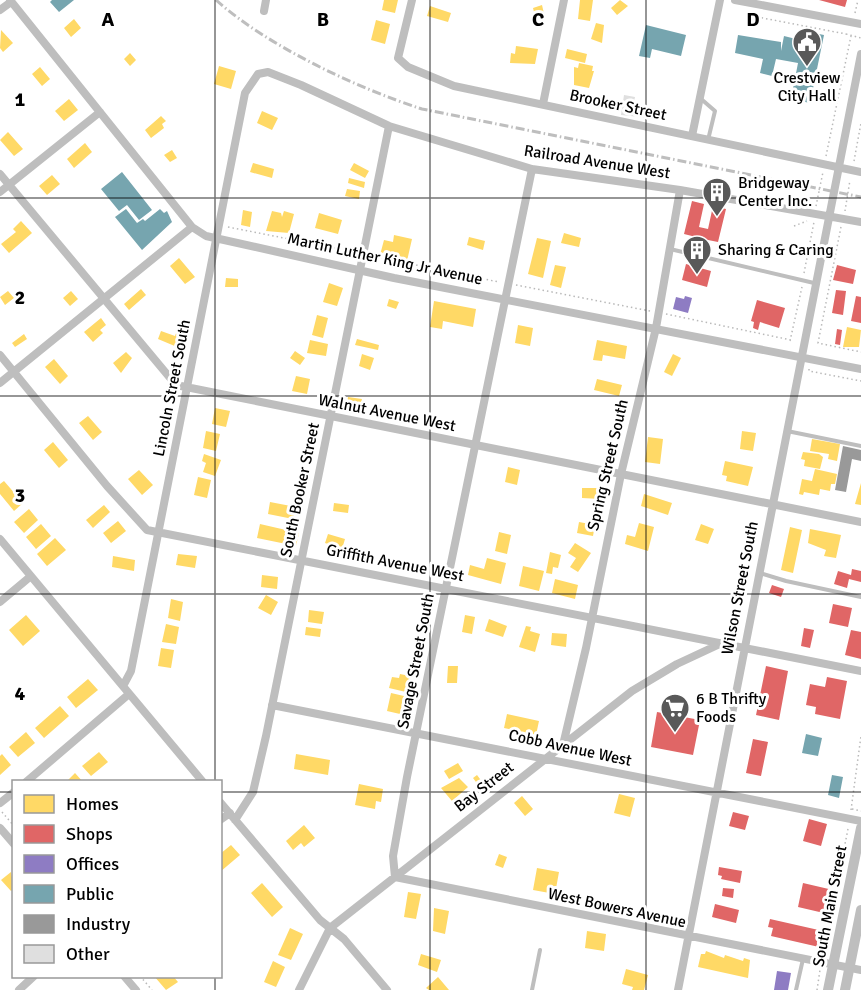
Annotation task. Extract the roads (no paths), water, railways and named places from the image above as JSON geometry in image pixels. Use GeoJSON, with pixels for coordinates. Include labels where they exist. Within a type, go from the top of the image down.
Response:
{"type":"FeatureCollection","features":[{"type":"Feature","properties":{"kind":"street"},"geometry":{"type":"LineString","coordinates":[[264,11],[266,0]]}},
{"type":"Feature","properties":{"kind":"street","name":"Brooker Street"},"geometry":{"type":"LineString","coordinates":[[412,0],[398,58],[408,67],[454,86],[856,171]]}},
{"type":"Feature","properties":{"kind":"street"},"geometry":{"type":"LineString","coordinates":[[543,104],[564,0]]}},
{"type":"Feature","properties":{"kind":"street"},"geometry":{"type":"LineString","coordinates":[[692,136],[720,0]]}},
{"type":"Feature","properties":{"kind":"street"},"geometry":{"type":"LineString","coordinates":[[735,0],[861,24]]}},
{"type":"Feature","properties":{"kind":"street"},"geometry":{"type":"LineString","coordinates":[[0,10],[10,1]]}},
{"type":"Feature","properties":{"kind":"street","name":"Martin Luther King Jr Avenue"},"geometry":{"type":"LineString","coordinates":[[10,1],[192,227],[218,241],[861,369]]}},
{"type":"Feature","properties":{"kind":"street","name":"Wilson Street South"},"geometry":{"type":"LineString","coordinates":[[678,990],[833,192],[857,99],[861,54]]}},
{"type":"Feature","properties":{"kind":"street","name":"Railroad Avenue West"},"geometry":{"type":"LineString","coordinates":[[245,93],[258,74],[268,72],[389,126],[532,170],[680,190],[861,222]]}},
{"type":"Feature","properties":{"kind":"street","name":"Lincoln Street South"},"geometry":{"type":"LineString","coordinates":[[123,686],[131,671],[186,388],[218,241],[245,93]]}},
{"type":"Feature","properties":{"kind":"street"},"geometry":{"type":"LineString","coordinates":[[0,192],[99,112]]}},
{"type":"Feature","properties":{"kind":"street","name":"South Booker Street"},"geometry":{"type":"LineString","coordinates":[[232,816],[253,792],[389,126]]}},
{"type":"Feature","properties":{"kind":"street","name":"Savage Street South"},"geometry":{"type":"LineString","coordinates":[[395,877],[393,856],[474,445],[532,170]]}},
{"type":"Feature","properties":{"kind":"street","name":"Walnut Avenue West"},"geometry":{"type":"LineString","coordinates":[[0,174],[176,385],[861,522]]}},
{"type":"Feature","properties":{"kind":"street","name":"Spring Street South"},"geometry":{"type":"LineString","coordinates":[[563,745],[621,474],[656,328],[680,190]]}},
{"type":"Feature","properties":{"kind":"street"},"geometry":{"type":"LineString","coordinates":[[0,383],[192,227]]}},
{"type":"Feature","properties":{"kind":"street","name":"Griffith Avenue West"},"geometry":{"type":"LineString","coordinates":[[0,355],[142,527],[861,671]]}},
{"type":"Feature","properties":{"kind":"street"},"geometry":{"type":"LineString","coordinates":[[0,539],[201,780]]}},
{"type":"Feature","properties":{"kind":"street"},"geometry":{"type":"LineString","coordinates":[[0,602],[31,576]]}},
{"type":"Feature","properties":{"kind":"street","name":"Bay Street"},"geometry":{"type":"LineString","coordinates":[[299,990],[330,928],[632,690],[677,664],[722,643]]}},
{"type":"Feature","properties":{"kind":"street"},"geometry":{"type":"LineString","coordinates":[[28,780],[129,694]]}},
{"type":"Feature","properties":{"kind":"street","name":"Cobb Avenue West"},"geometry":{"type":"LineString","coordinates":[[272,705],[861,820]]}},
{"type":"Feature","properties":{"kind":"street"},"geometry":{"type":"LineString","coordinates":[[0,803],[12,794]]}},
{"type":"Feature","properties":{"kind":"street"},"geometry":{"type":"LineString","coordinates":[[222,804],[320,920],[344,939],[387,990]]}},
{"type":"Feature","properties":{"kind":"street"},"geometry":{"type":"LineString","coordinates":[[222,819],[232,816]]}},
{"type":"Feature","properties":{"kind":"street"},"geometry":{"type":"LineString","coordinates":[[0,828],[12,842]]}},
{"type":"Feature","properties":{"kind":"street","name":"South Main Street"},"geometry":{"type":"LineString","coordinates":[[828,990],[861,828]]}},
{"type":"Feature","properties":{"kind":"street","name":"West Bowers Avenue"},"geometry":{"type":"LineString","coordinates":[[395,877],[689,938],[821,960],[856,969]]}},
{"type":"Feature","properties":{"kind":"street","name":"South Main Street"},"geometry":{"type":"LineString","coordinates":[[845,990],[856,969],[861,910]]}},
{"type":"Feature","properties":{"kind":"street"},"geometry":{"type":"LineString","coordinates":[[19,990],[32,978]]}},
{"type":"Feature","properties":{"kind":"street"},"geometry":{"type":"LineString","coordinates":[[126,978],[136,990]]}},
{"type":"Feature","properties":{"kind":"lane"},"geometry":{"type":"LineString","coordinates":[[700,98],[715,111],[708,140]]}},
{"type":"Feature","properties":{"kind":"lane"},"geometry":{"type":"LineString","coordinates":[[670,249],[815,284]]}},
{"type":"Feature","properties":{"kind":"lane"},"geometry":{"type":"LineString","coordinates":[[786,431],[861,446]]}},
{"type":"Feature","properties":{"kind":"lane"},"geometry":{"type":"LineString","coordinates":[[758,572],[786,581],[861,597]]}},
{"type":"Feature","properties":{"kind":"lane"},"geometry":{"type":"LineString","coordinates":[[532,990],[540,950]]}},
{"type":"Feature","properties":{"kind":"lane"},"geometry":{"type":"LineString","coordinates":[[796,990],[803,958]]}},
{"type":"Feature","properties":{"kind":"railway"},"geometry":{"type":"LineString","coordinates":[[216,0],[261,33],[314,64],[370,90],[422,109],[861,197]]}},
{"type":"Feature","properties":{"kind":"place","name":"Crestview City Hall"},"geometry":{"type":"Point","coordinates":[807,68]}},
{"type":"Feature","properties":{"kind":"place","name":"Bridgeway Center Inc."},"geometry":{"type":"Point","coordinates":[717,218]}},
{"type":"Feature","properties":{"kind":"place","name":"Sharing & Caring"},"geometry":{"type":"Point","coordinates":[697,276]}},
{"type":"Feature","properties":{"kind":"place","name":"6 B Thrifty Foods"},"geometry":{"type":"Point","coordinates":[675,734]}}]}
